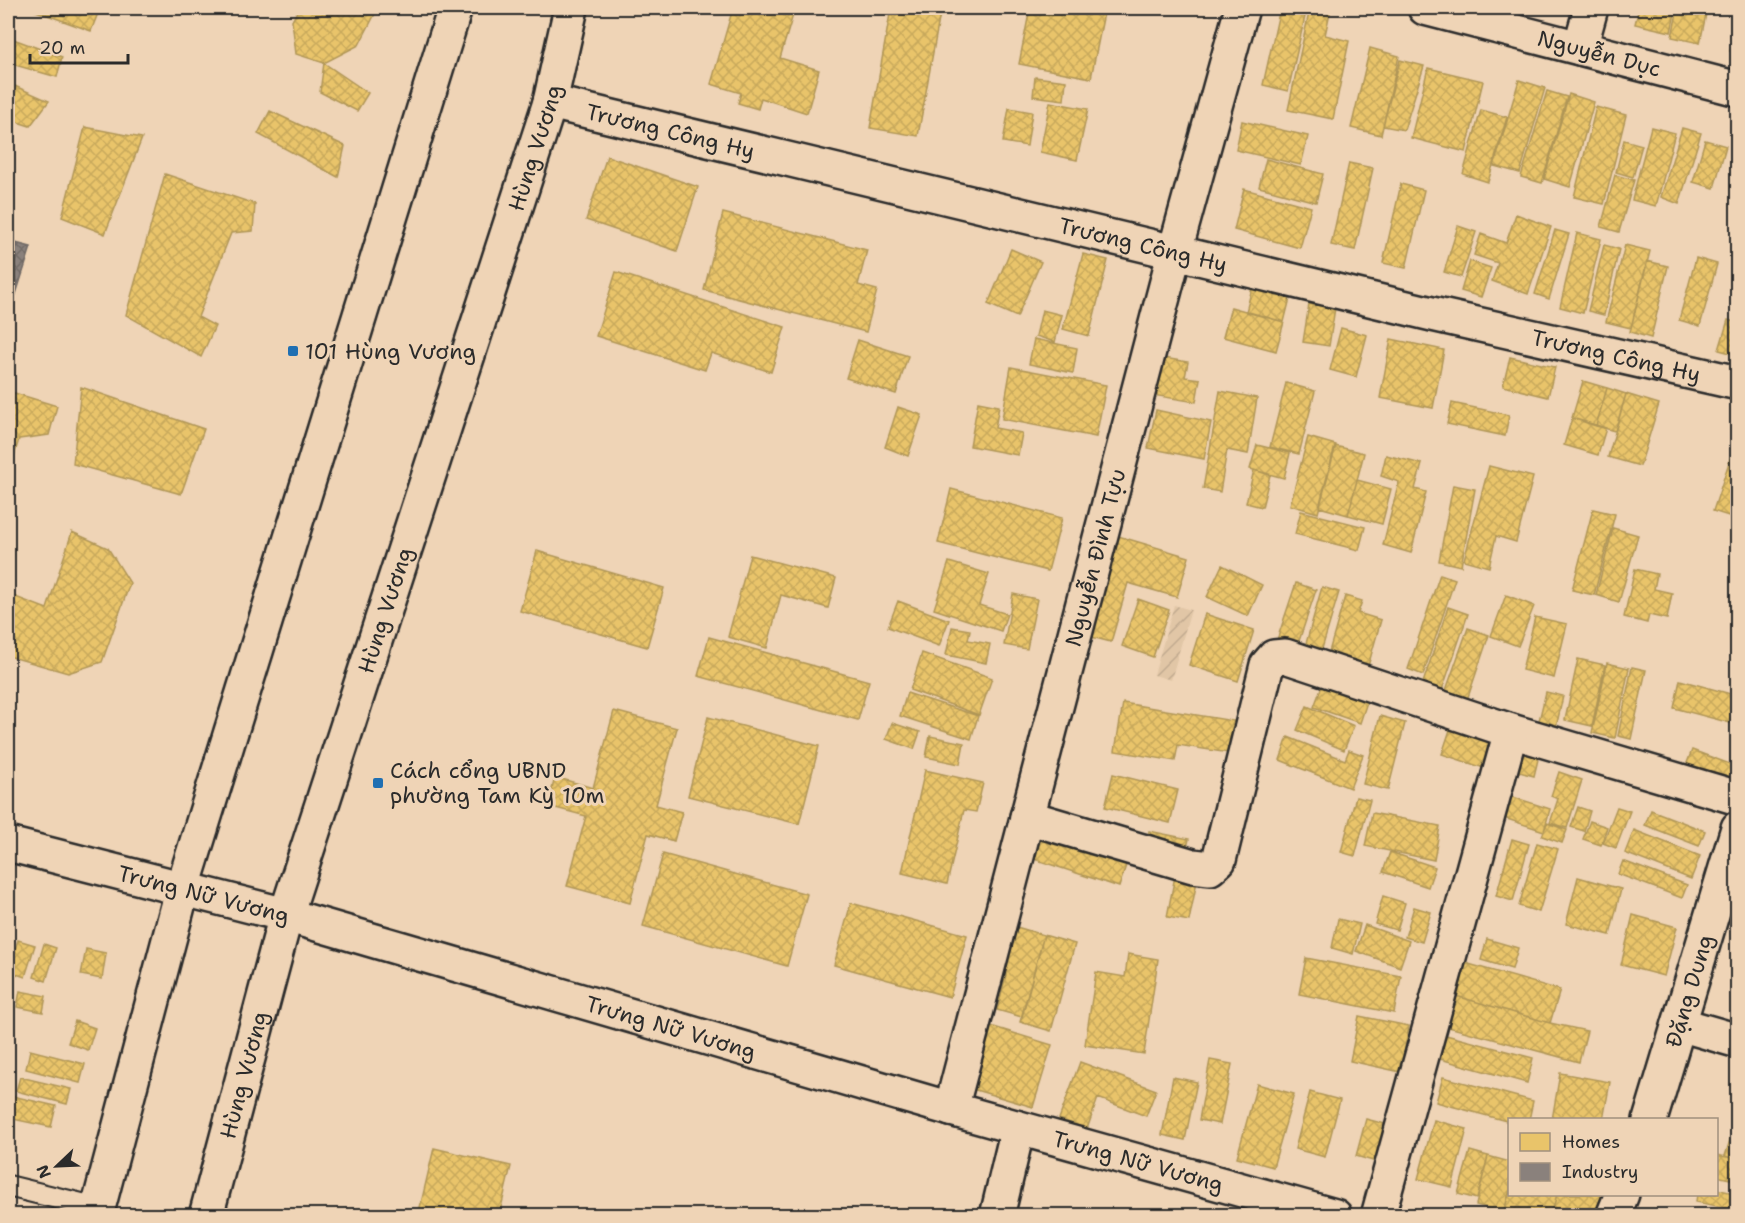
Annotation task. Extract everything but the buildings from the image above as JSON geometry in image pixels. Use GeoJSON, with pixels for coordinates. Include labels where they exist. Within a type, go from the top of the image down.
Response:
{"type":"FeatureCollection","features":[{"type":"Feature","properties":{"kind":"street"},"geometry":{"type":"LineString","coordinates":[[97,1212],[183,887],[455,8]]}},
{"type":"Feature","properties":{"kind":"street","name":"Hùng Vương"},"geometry":{"type":"LineString","coordinates":[[206,1215],[286,915],[550,102],[571,8]]}},
{"type":"Feature","properties":{"kind":"street","name":"Nguyễn Đình Tựu"},"geometry":{"type":"LineString","coordinates":[[951,1109],[1175,251],[1242,8]]}},
{"type":"Feature","properties":{"kind":"street","name":"Nguyễn Dục"},"geometry":{"type":"LineString","coordinates":[[1425,8],[1737,89]]}},
{"type":"Feature","properties":{"kind":"street"},"geometry":{"type":"LineString","coordinates":[[1580,48],[1591,8]]}},
{"type":"Feature","properties":{"kind":"street","name":"Trương Công Hy"},"geometry":{"type":"LineString","coordinates":[[550,102],[1432,314],[1737,383]]}},
{"type":"Feature","properties":{"kind":"street"},"geometry":{"type":"LineString","coordinates":[[1027,817],[1193,866],[1210,868],[1219,860],[1268,665],[1274,657],[1285,656],[1511,731],[1737,798]]}},
{"type":"Feature","properties":{"kind":"street"},"geometry":{"type":"LineString","coordinates":[[1378,1215],[1511,731]]}},
{"type":"Feature","properties":{"kind":"street","name":"Đặng Dung"},"geometry":{"type":"LineString","coordinates":[[1650,1118],[1737,828]]}},
{"type":"Feature","properties":{"kind":"street","name":"Trưng Nữ Vương"},"geometry":{"type":"LineString","coordinates":[[8,844],[286,915],[951,1109],[1335,1215]]}},
{"type":"Feature","properties":{"kind":"street"},"geometry":{"type":"LineString","coordinates":[[1679,1024],[1737,1041]]}},
{"type":"Feature","properties":{"kind":"street"},"geometry":{"type":"LineString","coordinates":[[997,1215],[1018,1128]]}},
{"type":"Feature","properties":{"kind":"street"},"geometry":{"type":"LineString","coordinates":[[1612,1215],[1621,1196]]}},
{"type":"Feature","properties":{"kind":"lane"},"geometry":{"type":"LineString","coordinates":[[8,1186],[97,1212]]}},
{"type":"Feature","properties":{"kind":"shaded area"},"geometry":{"type":"Polygon","coordinates":[[[1174,605],[1191,610],[1171,680],[1154,675],[1174,605]]]}},
{"type":"Feature","properties":{"kind":"place","name":"101 Hùng Vương"},"geometry":{"type":"Point","coordinates":[293,351]}},
{"type":"Feature","properties":{"kind":"place","name":"Cách cổng UBND phường Tam Kỳ 10m"},"geometry":{"type":"Point","coordinates":[378,783]}}]}
